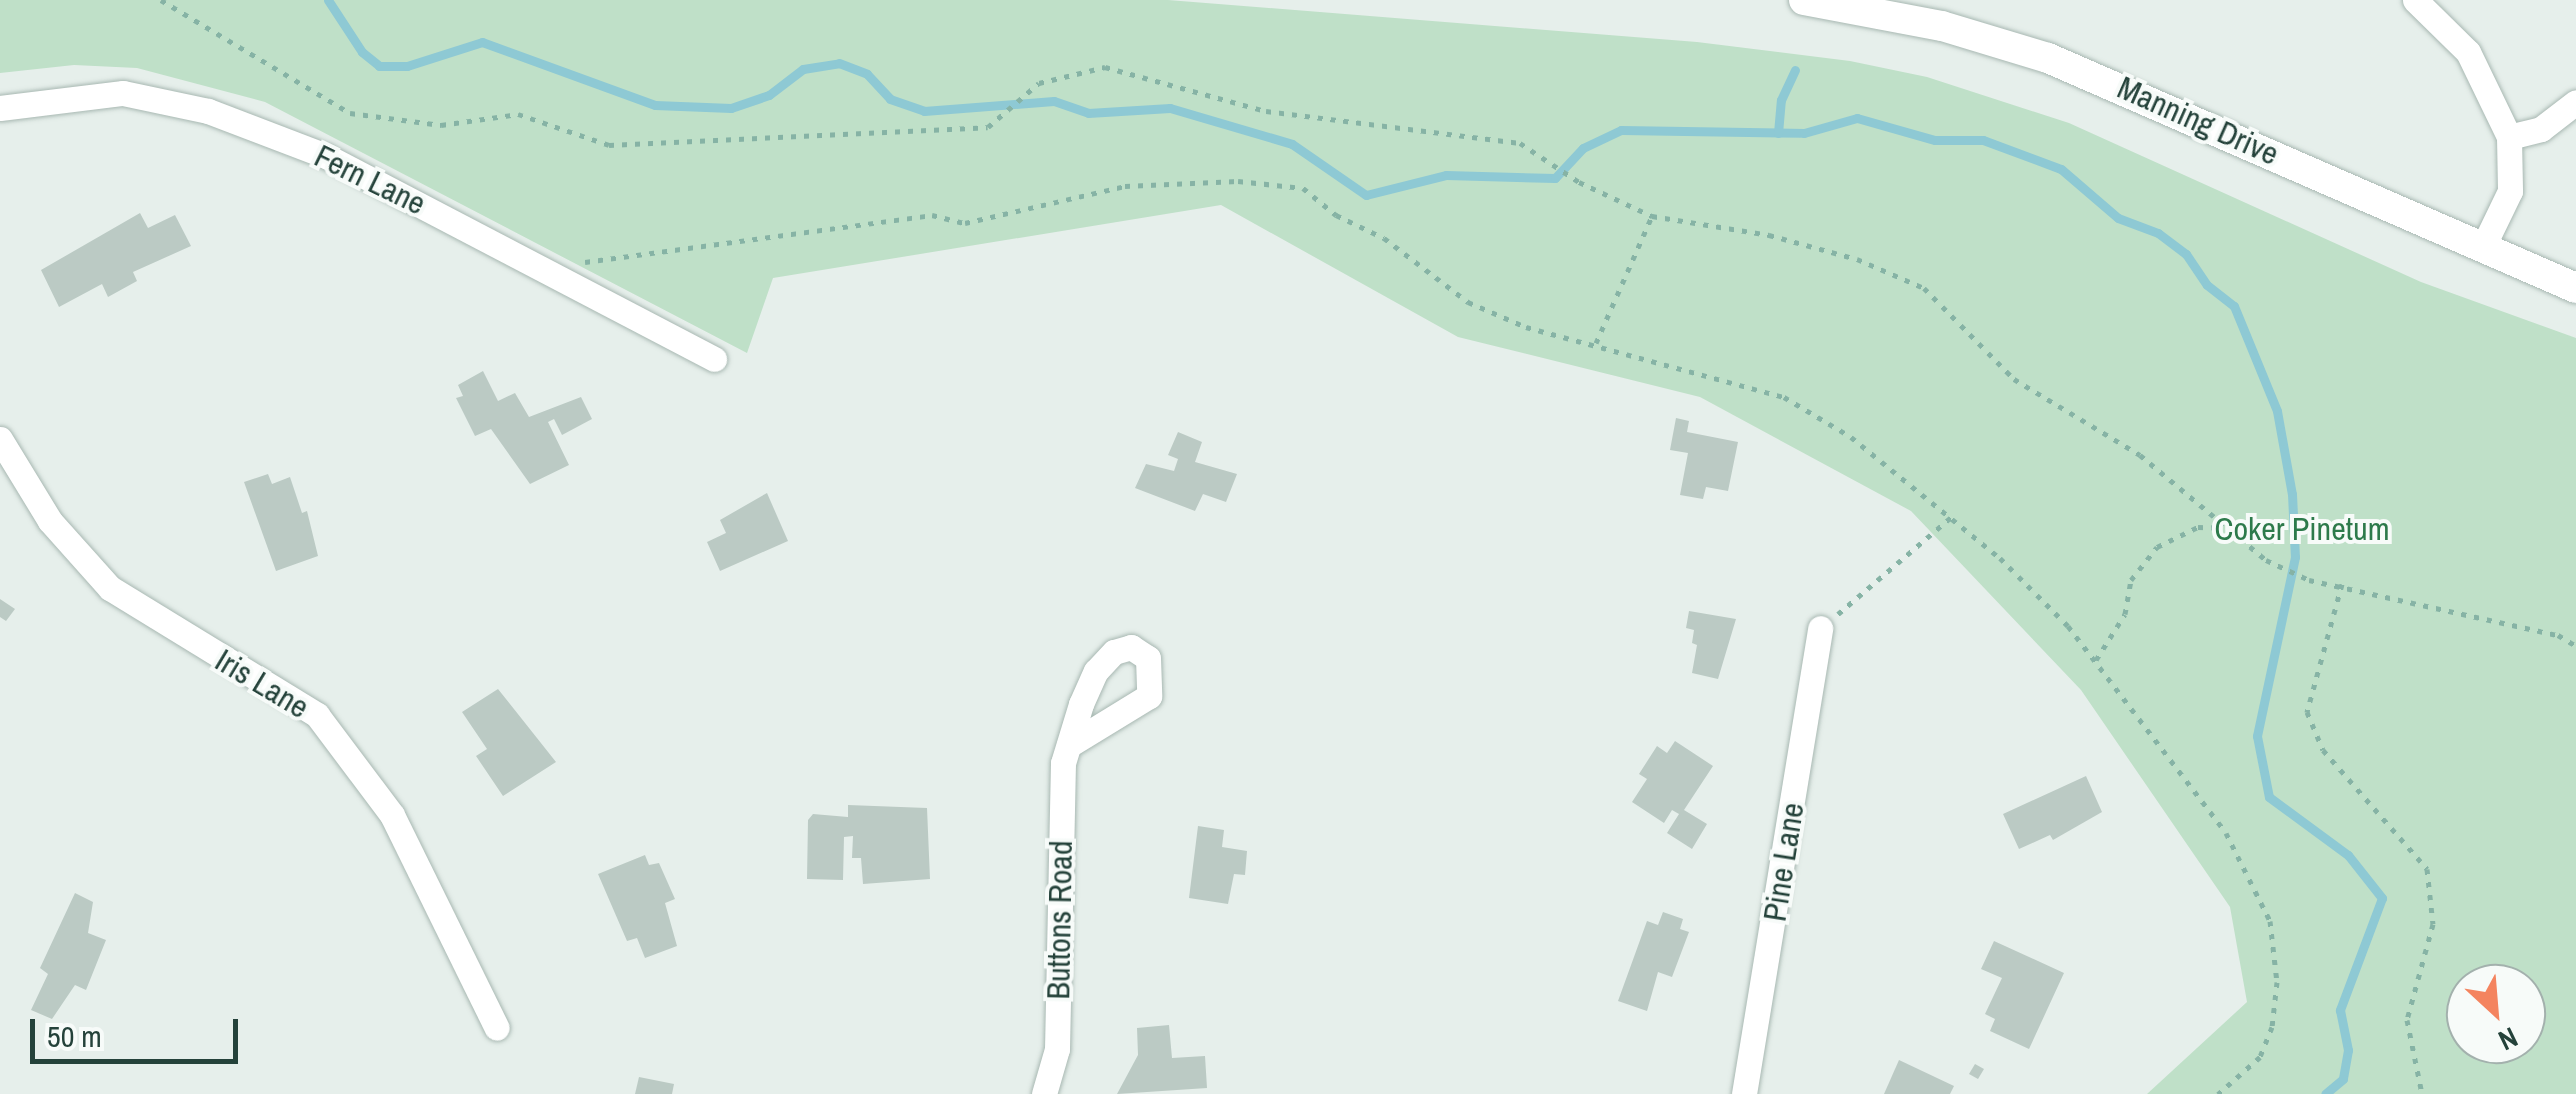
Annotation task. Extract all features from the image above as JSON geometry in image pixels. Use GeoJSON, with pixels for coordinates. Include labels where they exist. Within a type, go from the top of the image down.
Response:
{"type":"FeatureCollection","features":[{"type":"Feature","properties":{"kind":"street","name":"Manning Drive"},"geometry":{"type":"LineString","coordinates":[[1804,0],[1942,26],[2048,58],[2157,100],[2576,288]]}},
{"type":"Feature","properties":{"kind":"street"},"geometry":{"type":"LineString","coordinates":[[2415,0],[2468,52],[2508,136],[2510,191],[2482,249]]}},
{"type":"Feature","properties":{"kind":"street","name":"Fern Lane"},"geometry":{"type":"LineString","coordinates":[[0,108],[123,93],[208,111],[326,156],[714,359]]}},
{"type":"Feature","properties":{"kind":"street"},"geometry":{"type":"LineString","coordinates":[[2508,136],[2541,129],[2576,102]]}},
{"type":"Feature","properties":{"kind":"street","name":"Iris Lane"},"geometry":{"type":"LineString","coordinates":[[0,439],[50,521],[110,588],[317,716],[392,815],[497,1028]]}},
{"type":"Feature","properties":{"kind":"street","name":"Pine Lane"},"geometry":{"type":"LineString","coordinates":[[1744,1094],[1820,628]]}},
{"type":"Feature","properties":{"kind":"street","name":"Buttons Road"},"geometry":{"type":"LineString","coordinates":[[1044,1094],[1057,1049],[1069,745]]}},
{"type":"Feature","properties":{"kind":"path"},"geometry":{"type":"LineString","coordinates":[[161,0],[350,113],[442,125],[518,114],[609,145],[988,127],[1040,83],[1105,67],[1266,111],[1432,127],[1520,143],[1554,160],[1579,182],[1652,216],[1768,235],[1857,259],[1924,288],[2014,379],[2140,455],[2266,560],[2309,580],[2342,584],[2558,635],[2576,646]]}},
{"type":"Feature","properties":{"kind":"path"},"geometry":{"type":"LineString","coordinates":[[542,266],[914,217],[965,223],[1125,186],[1238,181],[1303,188],[1336,214],[1384,238],[1468,302],[1526,327],[1784,397],[1851,437],[2000,558],[2096,660],[2226,833],[2270,921],[2277,982],[2272,1027],[2260,1057],[2218,1094]]}},
{"type":"Feature","properties":{"kind":"path"},"geometry":{"type":"LineString","coordinates":[[1596,343],[1652,216]]}},
{"type":"Feature","properties":{"kind":"path"},"geometry":{"type":"LineString","coordinates":[[1820,628],[1951,518]]}},
{"type":"Feature","properties":{"kind":"path"},"geometry":{"type":"LineString","coordinates":[[2096,660],[2125,614],[2130,580],[2157,547],[2198,527],[2226,528]]}},
{"type":"Feature","properties":{"kind":"path"},"geometry":{"type":"LineString","coordinates":[[2342,584],[2307,712],[2323,750],[2427,869],[2433,924],[2406,1020],[2422,1094]]}},
{"type":"Feature","properties":{"kind":"green space","name":"Coker Pinetum"},"geometry":{"type":"Polygon","coordinates":[[[0,0],[1168,0],[1697,42],[1850,61],[1927,77],[2069,123],[2421,282],[2576,338],[2576,1094],[2147,1094],[2247,1002],[2230,907],[2081,690],[1911,511],[1700,397],[1458,337],[1221,205],[773,278],[747,353],[265,102],[137,68],[74,65],[0,73],[0,0]]]}},
{"type":"Feature","properties":{"kind":"building"},"geometry":{"type":"Polygon","coordinates":[[[140,213],[148,228],[175,215],[191,246],[133,272],[137,281],[108,297],[102,284],[59,307],[41,270],[140,213]]]}},
{"type":"Feature","properties":{"kind":"building"},"geometry":{"type":"Polygon","coordinates":[[[483,371],[498,401],[515,393],[529,417],[581,397],[592,419],[562,435],[554,419],[548,422],[569,465],[530,484],[491,429],[475,436],[456,398],[463,396],[458,385],[483,371]]]}},
{"type":"Feature","properties":{"kind":"building"},"geometry":{"type":"Polygon","coordinates":[[[1676,418],[1689,421],[1687,432],[1738,442],[1728,491],[1706,487],[1703,499],[1680,495],[1688,453],[1670,450],[1676,418]]]}},
{"type":"Feature","properties":{"kind":"building"},"geometry":{"type":"Polygon","coordinates":[[[1178,432],[1202,442],[1195,462],[1237,474],[1226,502],[1203,494],[1195,511],[1135,488],[1146,464],[1174,471],[1178,459],[1168,455],[1178,432]]]}},
{"type":"Feature","properties":{"kind":"building"},"geometry":{"type":"Polygon","coordinates":[[[268,474],[272,484],[290,477],[302,513],[307,511],[318,556],[276,571],[244,482],[268,474]]]}},
{"type":"Feature","properties":{"kind":"building"},"geometry":{"type":"Polygon","coordinates":[[[767,493],[788,541],[720,571],[707,542],[726,533],[720,520],[767,493]]]}},
{"type":"Feature","properties":{"kind":"building"},"geometry":{"type":"Polygon","coordinates":[[[0,599],[15,609],[6,621],[0,617],[0,599]]]}},
{"type":"Feature","properties":{"kind":"building"},"geometry":{"type":"Polygon","coordinates":[[[1689,611],[1736,619],[1718,679],[1692,673],[1697,645],[1692,643],[1694,630],[1686,628],[1689,611]]]}},
{"type":"Feature","properties":{"kind":"building"},"geometry":{"type":"Polygon","coordinates":[[[498,689],[556,762],[503,796],[476,756],[487,749],[462,712],[498,689]]]}},
{"type":"Feature","properties":{"kind":"building"},"geometry":{"type":"Polygon","coordinates":[[[1675,741],[1713,766],[1684,810],[1707,824],[1692,849],[1667,833],[1679,814],[1672,810],[1664,823],[1632,802],[1647,779],[1639,774],[1657,746],[1667,753],[1675,741]]]}},
{"type":"Feature","properties":{"kind":"building"},"geometry":{"type":"Polygon","coordinates":[[[2086,776],[2102,812],[2053,840],[2050,835],[2019,849],[2003,814],[2086,776]]]}},
{"type":"Feature","properties":{"kind":"building"},"geometry":{"type":"Polygon","coordinates":[[[848,805],[927,808],[930,879],[863,884],[861,858],[852,858],[853,836],[844,837],[843,880],[807,879],[808,820],[813,814],[848,817],[848,805]]]}},
{"type":"Feature","properties":{"kind":"building"},"geometry":{"type":"Polygon","coordinates":[[[1198,826],[1224,830],[1222,847],[1247,851],[1245,875],[1234,874],[1228,904],[1189,898],[1198,826]]]}},
{"type":"Feature","properties":{"kind":"building"},"geometry":{"type":"Polygon","coordinates":[[[645,855],[649,865],[659,863],[675,899],[665,903],[677,946],[645,958],[637,938],[627,941],[598,874],[645,855]]]}},
{"type":"Feature","properties":{"kind":"building"},"geometry":{"type":"Polygon","coordinates":[[[75,893],[93,902],[88,933],[106,940],[86,990],[75,985],[52,1019],[31,1010],[48,974],[40,968],[75,893]]]}},
{"type":"Feature","properties":{"kind":"building"},"geometry":{"type":"Polygon","coordinates":[[[1663,912],[1683,919],[1680,929],[1689,932],[1672,977],[1658,972],[1647,1011],[1618,1001],[1647,921],[1658,925],[1663,912]]]}},
{"type":"Feature","properties":{"kind":"building"},"geometry":{"type":"Polygon","coordinates":[[[1994,941],[2064,973],[2029,1049],[1990,1031],[1995,1019],[1985,1014],[2002,978],[1981,969],[1994,941]]]}},
{"type":"Feature","properties":{"kind":"building"},"geometry":{"type":"Polygon","coordinates":[[[1169,1025],[1172,1058],[1205,1056],[1207,1088],[1117,1094],[1138,1055],[1137,1028],[1169,1025]]]}},
{"type":"Feature","properties":{"kind":"building"},"geometry":{"type":"Polygon","coordinates":[[[1899,1060],[1954,1086],[1950,1094],[1884,1094],[1899,1060]]]}},
{"type":"Feature","properties":{"kind":"building"},"geometry":{"type":"Polygon","coordinates":[[[1975,1064],[1984,1069],[1978,1079],[1969,1074],[1975,1064]]]}},
{"type":"Feature","properties":{"kind":"building"},"geometry":{"type":"Polygon","coordinates":[[[639,1077],[674,1084],[672,1094],[635,1094],[639,1077]]]}},
{"type":"Feature","properties":{"kind":"waterway"},"geometry":{"type":"LineString","coordinates":[[328,0],[362,52],[379,66],[407,66],[482,42],[655,105],[731,108],[769,95],[803,69],[839,63],[867,74],[890,99],[924,111],[1054,101],[1088,113],[1170,108],[1292,144],[1366,195],[1446,175],[1555,178],[1583,148],[1621,130],[1804,133],[1857,118],[1935,140],[1983,140],[2061,169],[2118,218],[2158,233],[2186,254],[2207,285],[2234,306],[2277,411],[2292,494],[2295,557],[2257,736],[2269,797],[2348,855],[2382,898],[2340,1010],[2348,1050],[2343,1079],[2325,1094]]}},
{"type":"Feature","properties":{"kind":"waterway"},"geometry":{"type":"LineString","coordinates":[[1778,133],[1781,100],[1795,70]]}}]}
